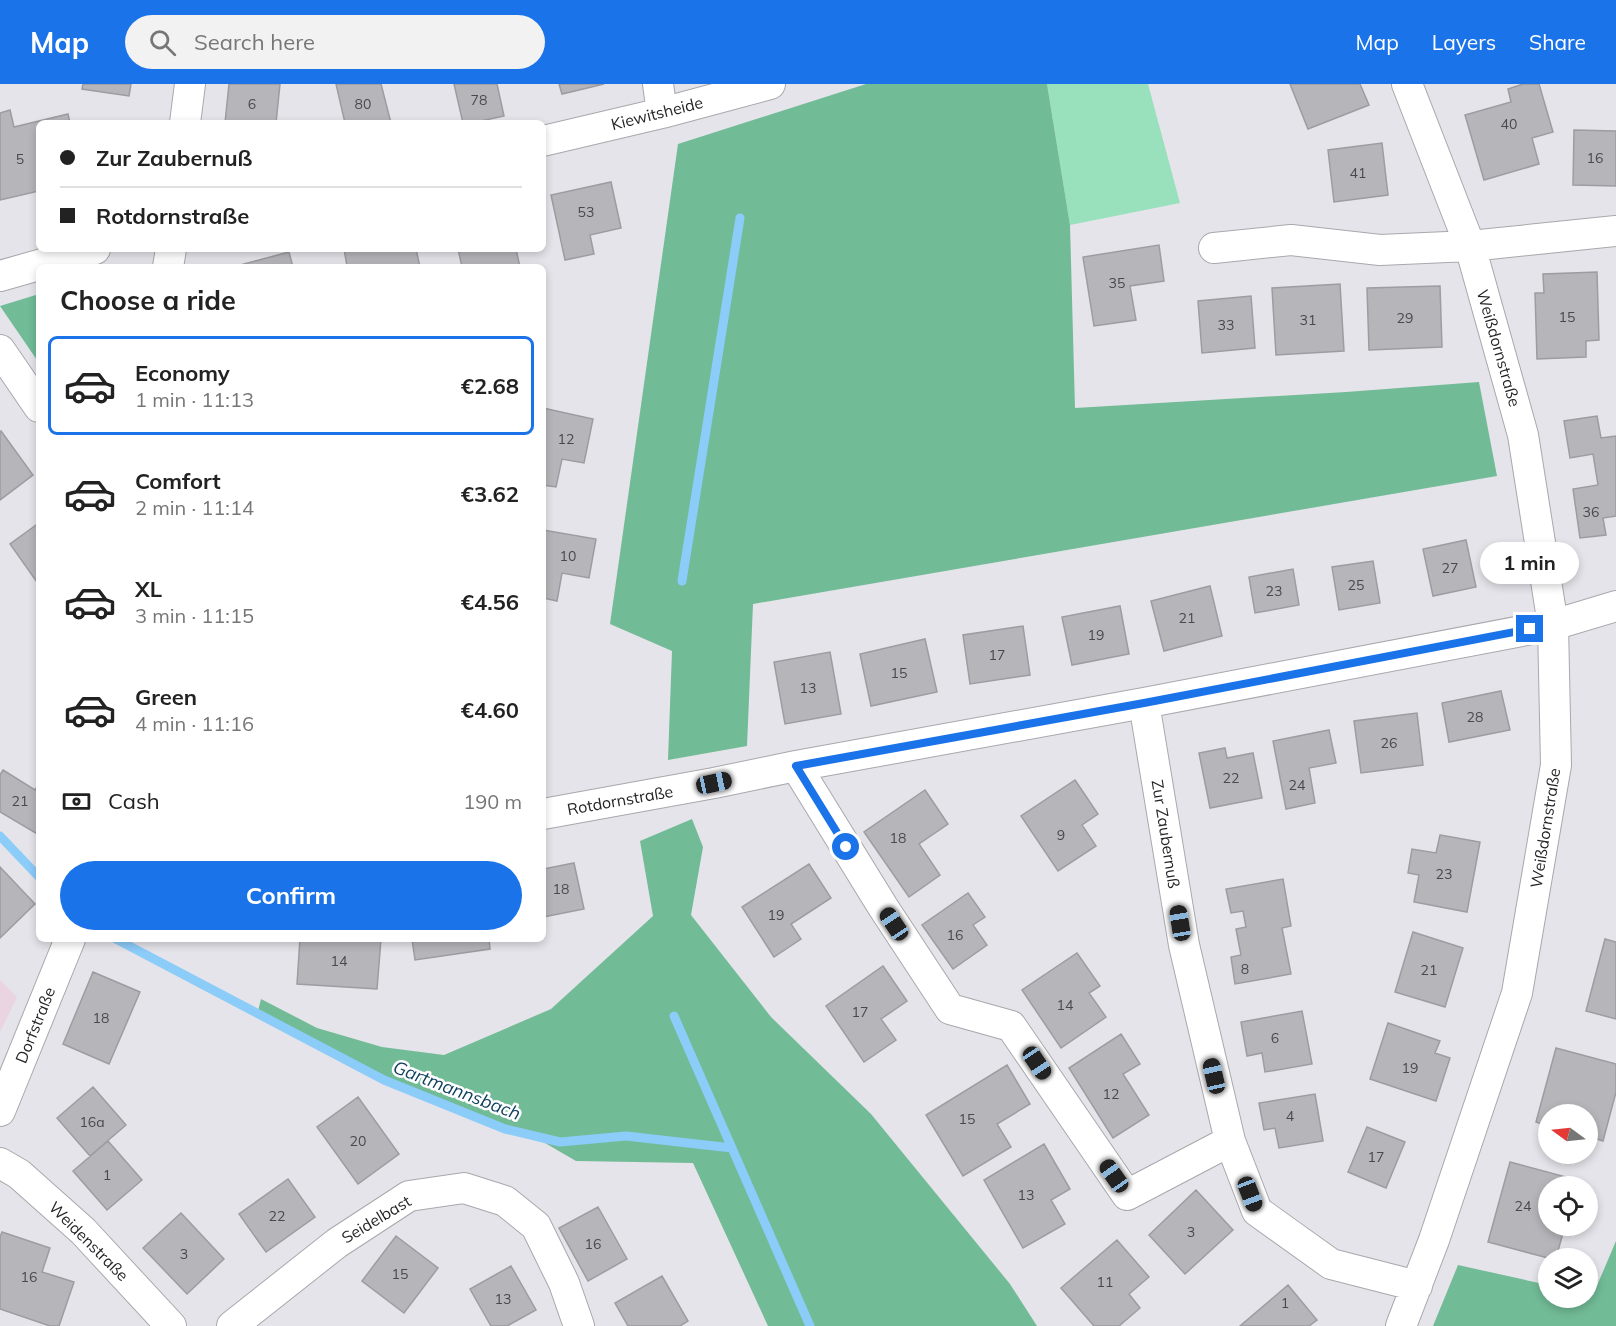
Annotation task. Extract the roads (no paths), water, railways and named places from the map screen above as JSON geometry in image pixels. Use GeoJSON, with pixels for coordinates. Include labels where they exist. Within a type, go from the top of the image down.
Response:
{"type":"FeatureCollection","features":[{"type":"Feature","properties":{"kind":"street"},"geometry":{"type":"LineString","coordinates":[[185,120],[190,84]]}},
{"type":"Feature","properties":{"kind":"street"},"geometry":{"type":"LineString","coordinates":[[658,84],[662,113]]}},
{"type":"Feature","properties":{"kind":"street","name":"Kiewitsheide"},"geometry":{"type":"LineString","coordinates":[[546,140],[662,113],[770,84]]}},
{"type":"Feature","properties":{"kind":"street","name":"Weißdornstraße"},"geometry":{"type":"LineString","coordinates":[[1401,1326],[1434,1240],[1517,993],[1556,765],[1553,625],[1523,435],[1470,246],[1407,84]]}},
{"type":"Feature","properties":{"kind":"street"},"geometry":{"type":"LineString","coordinates":[[1214,248],[1291,240],[1380,250],[1470,246],[1616,231]]}},
{"type":"Feature","properties":{"kind":"street"},"geometry":{"type":"LineString","coordinates":[[42,264],[84,252]]}},
{"type":"Feature","properties":{"kind":"street"},"geometry":{"type":"LineString","coordinates":[[0,276],[36,266]]}},
{"type":"Feature","properties":{"kind":"street"},"geometry":{"type":"LineString","coordinates":[[0,350],[36,403]]}},
{"type":"Feature","properties":{"kind":"street","name":"Rotdornstraße"},"geometry":{"type":"LineString","coordinates":[[546,813],[1553,625],[1616,606]]}},
{"type":"Feature","properties":{"kind":"street","name":"Zur Zaubernuß"},"geometry":{"type":"LineString","coordinates":[[1144,703],[1184,945],[1230,1141],[1257,1211],[1331,1264],[1417,1287]]}},
{"type":"Feature","properties":{"kind":"street"},"geometry":{"type":"LineString","coordinates":[[796,766],[883,907],[950,1009],[1011,1026],[1127,1195],[1230,1141]]}},
{"type":"Feature","properties":{"kind":"street","name":"Dorfstraße"},"geometry":{"type":"LineString","coordinates":[[0,1111],[69,942]]}},
{"type":"Feature","properties":{"kind":"street","name":"Weidenstraße"},"geometry":{"type":"LineString","coordinates":[[0,1163],[19,1174],[83,1231],[171,1326]]}},
{"type":"Feature","properties":{"kind":"street","name":"Seidelbast"},"geometry":{"type":"LineString","coordinates":[[232,1326],[337,1243],[409,1196],[464,1188],[506,1201],[536,1226],[564,1283],[579,1326]]}},
{"type":"Feature","properties":{"kind":"waterway"},"geometry":{"type":"LineString","coordinates":[[682,581],[740,218]]}},
{"type":"Feature","properties":{"kind":"waterway","name":"Gartmannsbach"},"geometry":{"type":"LineString","coordinates":[[0,836],[36,874]]}},
{"type":"Feature","properties":{"kind":"waterway","name":"Gartmannsbach"},"geometry":{"type":"LineString","coordinates":[[122,942],[384,1080],[505,1129],[560,1142],[626,1136],[732,1148]]}},
{"type":"Feature","properties":{"kind":"waterway","name":"Gartmannsbach"},"geometry":{"type":"LineString","coordinates":[[674,1016],[810,1326]]}}]}
